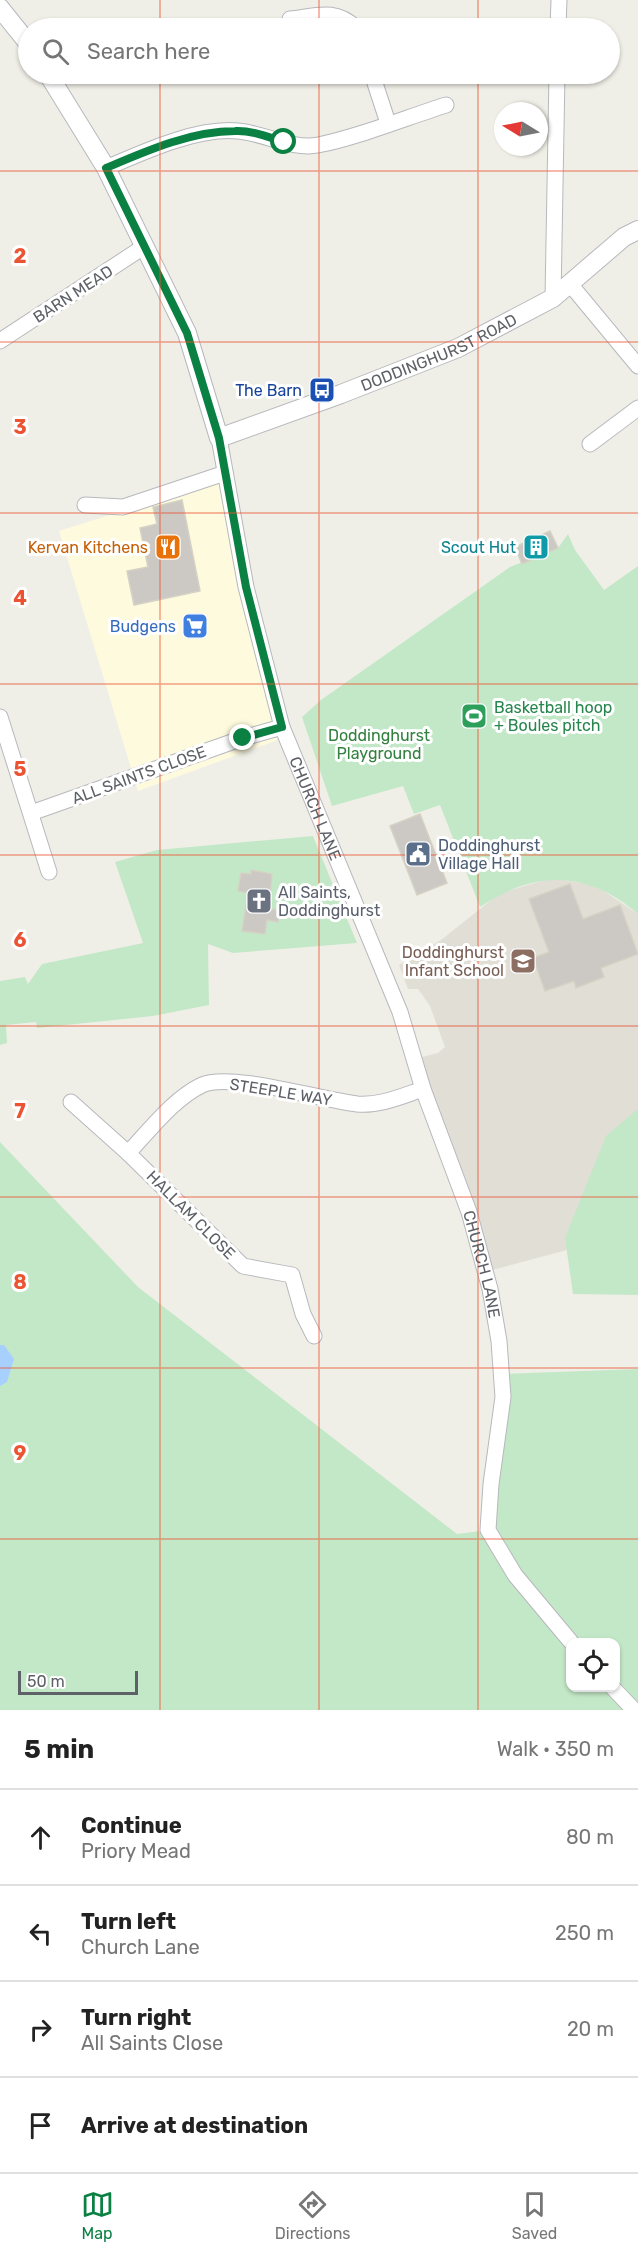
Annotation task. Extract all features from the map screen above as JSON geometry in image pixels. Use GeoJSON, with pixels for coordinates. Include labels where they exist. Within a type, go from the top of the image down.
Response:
{"type":"FeatureCollection","features":[{"type":"Feature","properties":{"kind":"street"},"geometry":{"type":"LineString","coordinates":[[558,18],[559,0]]}},
{"type":"Feature","properties":{"kind":"street"},"geometry":{"type":"LineString","coordinates":[[0,8],[18,30]]}},
{"type":"Feature","properties":{"kind":"street"},"geometry":{"type":"LineString","coordinates":[[299,18],[334,14],[343,18]]}},
{"type":"Feature","properties":{"kind":"street","name":"CHURCH LANE"},"geometry":{"type":"LineString","coordinates":[[54,84],[106,168],[187,333],[219,438],[246,587],[282,727],[400,1012],[423,1089],[469,1212],[490,1289],[499,1341],[503,1397],[491,1484],[488,1530],[515,1575],[568,1638]]}},
{"type":"Feature","properties":{"kind":"street"},"geometry":{"type":"LineString","coordinates":[[375,84],[388,123]]}},
{"type":"Feature","properties":{"kind":"street"},"geometry":{"type":"LineString","coordinates":[[553,298],[557,84]]}},
{"type":"Feature","properties":{"kind":"street"},"geometry":{"type":"LineString","coordinates":[[106,168],[136,155],[207,133],[236,130],[284,142],[316,146],[446,105]]}},
{"type":"Feature","properties":{"kind":"street","name":"DODDINGHURST ROAD"},"geometry":{"type":"LineString","coordinates":[[219,438],[341,394],[458,348],[553,298],[624,237],[638,230]]}},
{"type":"Feature","properties":{"kind":"street","name":"BARN MEAD"},"geometry":{"type":"LineString","coordinates":[[0,341],[145,246]]}},
{"type":"Feature","properties":{"kind":"street"},"geometry":{"type":"LineString","coordinates":[[570,284],[638,366]]}},
{"type":"Feature","properties":{"kind":"street"},"geometry":{"type":"LineString","coordinates":[[590,444],[638,408]]}},
{"type":"Feature","properties":{"kind":"street"},"geometry":{"type":"LineString","coordinates":[[85,505],[123,507],[225,473]]}},
{"type":"Feature","properties":{"kind":"street"},"geometry":{"type":"LineString","coordinates":[[0,717],[49,872]]}},
{"type":"Feature","properties":{"kind":"street","name":"ALL SAINTS CLOSE"},"geometry":{"type":"LineString","coordinates":[[31,813],[243,738],[282,727]]}},
{"type":"Feature","properties":{"kind":"street","name":"STEEPLE WAY"},"geometry":{"type":"LineString","coordinates":[[128,1153],[182,1098],[204,1084],[233,1082],[358,1104],[379,1103],[423,1089]]}},
{"type":"Feature","properties":{"kind":"street","name":"HALLAM CLOSE"},"geometry":{"type":"LineString","coordinates":[[71,1102],[128,1153],[243,1266],[292,1275],[303,1314],[314,1336]]}},
{"type":"Feature","properties":{"kind":"street"},"geometry":{"type":"LineString","coordinates":[[617,1692],[634,1710]]}},
{"type":"Feature","properties":{"kind":"shaded area"},"geometry":{"type":"Polygon","coordinates":[[[227,478],[284,735],[275,741],[138,791],[59,531],[227,478]]]}},
{"type":"Feature","properties":{"kind":"shaded area"},"geometry":{"type":"Polygon","coordinates":[[[552,878],[595,885],[638,914],[638,1142],[578,1247],[485,1272],[414,1059],[438,1053],[445,1047],[430,1006],[418,989],[408,989],[399,965],[441,940],[500,893],[552,878]]]}},
{"type":"Feature","properties":{"kind":"green space","name":"Doddinghurst Playground"},"geometry":{"type":"Polygon","coordinates":[[[568,534],[575,550],[604,590],[638,566],[638,914],[600,889],[560,880],[541,881],[521,886],[480,907],[440,805],[414,814],[403,786],[332,806],[302,717],[321,700],[510,567],[558,548],[568,534]]]}},
{"type":"Feature","properties":{"kind":"green space"},"geometry":{"type":"Polygon","coordinates":[[[313,836],[357,943],[233,953],[208,944],[209,1005],[153,1016],[37,1028],[36,1022],[6,1025],[7,1043],[0,1045],[0,981],[25,977],[28,984],[42,964],[143,943],[115,862],[157,850],[313,836]]]}},
{"type":"Feature","properties":{"kind":"green space"},"geometry":{"type":"Polygon","coordinates":[[[638,1109],[638,1295],[573,1294],[565,1238],[606,1136],[638,1109]]]}},
{"type":"Feature","properties":{"kind":"green space"},"geometry":{"type":"Polygon","coordinates":[[[0,1142],[138,1287],[457,1534],[488,1530],[502,1374],[638,1369],[638,1710],[0,1710],[0,1142]]]}},
{"type":"Feature","properties":{"kind":"water"},"geometry":{"type":"Polygon","coordinates":[[[0,1345],[4,1345],[14,1359],[7,1382],[0,1386],[0,1345]]]}},
{"type":"Feature","properties":{"kind":"building","name":"Kervan Kitchens"},"geometry":{"type":"Polygon","coordinates":[[[182,500],[200,591],[134,605],[127,571],[148,567],[140,528],[157,524],[153,507],[182,500]]]}},
{"type":"Feature","properties":{"kind":"building","name":"Scout Hut"},"geometry":{"type":"Polygon","coordinates":[[[550,531],[558,548],[522,564],[515,547],[550,531]]]}},
{"type":"Feature","properties":{"kind":"building","name":"Doddinghurst Village Hall"},"geometry":{"type":"Polygon","coordinates":[[[420,814],[447,883],[417,895],[390,826],[420,814]]]}},
{"type":"Feature","properties":{"kind":"building","name":"All Saints, Doddinghurst"},"geometry":{"type":"Polygon","coordinates":[[[251,870],[272,874],[269,909],[280,910],[278,922],[267,920],[265,934],[242,931],[248,893],[238,891],[241,873],[251,874],[251,870]]]}},
{"type":"Feature","properties":{"kind":"building","name":"Doddinghurst Infant School"},"geometry":{"type":"Polygon","coordinates":[[[570,884],[583,919],[620,905],[638,954],[601,968],[604,977],[576,988],[574,981],[545,991],[533,958],[549,952],[529,899],[570,884]]]}},
{"type":"Feature","properties":{"kind":"place","name":"The Barn"},"geometry":{"type":"Point","coordinates":[322,390]}},
{"type":"Feature","properties":{"kind":"place","name":"Kervan Kitchens"},"geometry":{"type":"Point","coordinates":[168,547]}},
{"type":"Feature","properties":{"kind":"place","name":"Scout Hut"},"geometry":{"type":"Point","coordinates":[536,547]}},
{"type":"Feature","properties":{"kind":"place","name":"Budgens"},"geometry":{"type":"Point","coordinates":[195,626]}},
{"type":"Feature","properties":{"kind":"place","name":"Basketball hoop + Boules pitch"},"geometry":{"type":"Point","coordinates":[474,716]}},
{"type":"Feature","properties":{"kind":"place","name":"Doddinghurst Village Hall"},"geometry":{"type":"Point","coordinates":[418,854]}},
{"type":"Feature","properties":{"kind":"place","name":"All Saints, Doddinghurst"},"geometry":{"type":"Point","coordinates":[259,901]}},
{"type":"Feature","properties":{"kind":"place","name":"Doddinghurst Infant School"},"geometry":{"type":"Point","coordinates":[523,961]}},
{"type":"Feature","properties":{"kind":"route"},"geometry":{"type":"LineString","coordinates":[[243,738],[282,727],[246,587],[219,438],[187,333],[106,168],[136,155],[207,133],[236,130],[284,142]]}}]}
